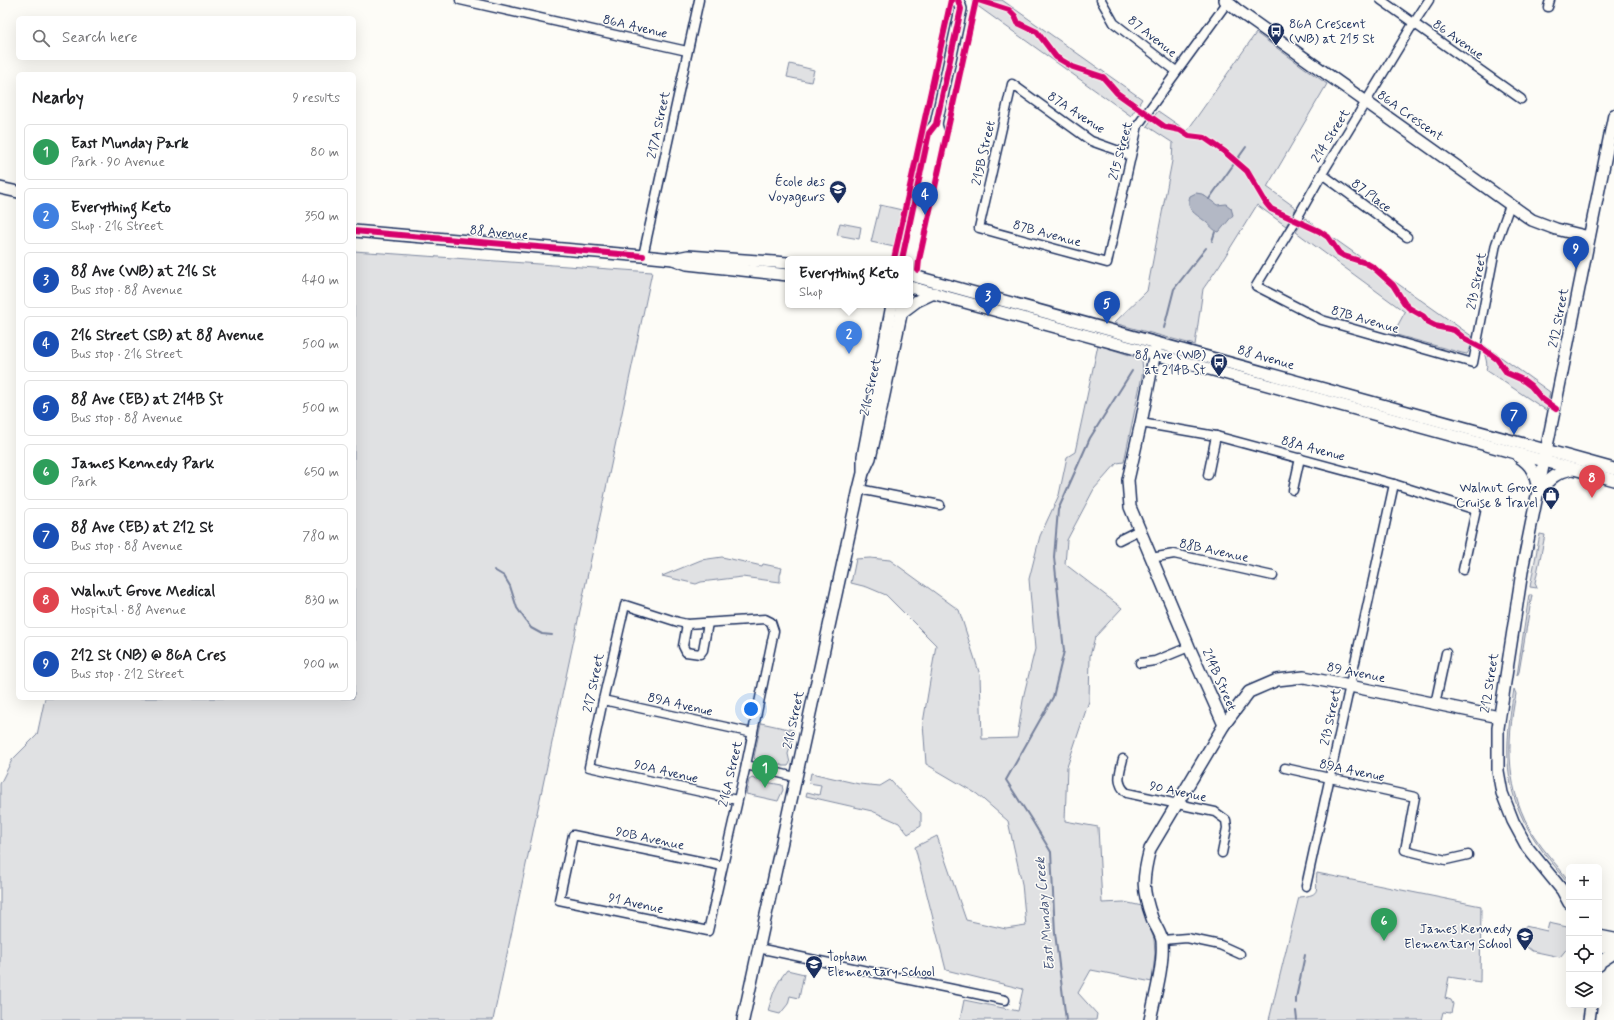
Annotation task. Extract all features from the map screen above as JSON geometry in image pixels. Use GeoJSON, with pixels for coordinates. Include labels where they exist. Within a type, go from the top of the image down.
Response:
{"type":"FeatureCollection","features":[{"type":"Feature","properties":{"kind":"main road","name":"86A Crescent"},"geometry":{"type":"LineString","coordinates":[[1227,1],[1532,220],[1556,229],[1588,237]]}},
{"type":"Feature","properties":{"kind":"main road"},"geometry":{"type":"LineString","coordinates":[[903,256],[929,133],[936,124],[963,3]]}},
{"type":"Feature","properties":{"kind":"main road","name":"212 Street"},"geometry":{"type":"LineString","coordinates":[[1567,900],[1562,890],[1527,847],[1507,808],[1498,771],[1497,744],[1499,717],[1523,565],[1556,409],[1588,237],[1614,115]]}},
{"type":"Feature","properties":{"kind":"main road"},"geometry":{"type":"LineString","coordinates":[[913,256],[939,135],[936,124]]}},
{"type":"Feature","properties":{"kind":"main road"},"geometry":{"type":"LineString","coordinates":[[0,188],[16,192]]}},
{"type":"Feature","properties":{"kind":"main road","name":"88 Avenue"},"geometry":{"type":"LineString","coordinates":[[356,231],[643,256],[672,259],[687,264],[785,274]]}},
{"type":"Feature","properties":{"kind":"main road","name":"88 Avenue"},"geometry":{"type":"LineString","coordinates":[[672,259],[688,256],[785,262]]}},
{"type":"Feature","properties":{"kind":"main road","name":"88 Avenue"},"geometry":{"type":"LineString","coordinates":[[913,276],[1157,342],[1546,457],[1573,469],[1614,480]]}},
{"type":"Feature","properties":{"kind":"main road","name":"88 Avenue"},"geometry":{"type":"LineString","coordinates":[[913,288],[1513,453],[1546,457],[1614,469]]}},
{"type":"Feature","properties":{"kind":"main road"},"geometry":{"type":"LineString","coordinates":[[913,303],[934,293]]}},
{"type":"Feature","properties":{"kind":"main road","name":"216 Street"},"geometry":{"type":"LineString","coordinates":[[863,473],[862,456],[891,308]]}},
{"type":"Feature","properties":{"kind":"main road","name":"216 Street"},"geometry":{"type":"LineString","coordinates":[[743,1020],[859,489],[863,473],[870,458],[902,309]]}},
{"type":"Feature","properties":{"kind":"main road","name":"214B Street"},"geometry":{"type":"LineString","coordinates":[[1150,1020],[1161,961],[1162,940],[1152,919],[1143,888],[1144,869],[1150,850],[1224,725],[1189,647],[1130,507],[1128,480],[1157,342]]}},
{"type":"Feature","properties":{"kind":"main road"},"geometry":{"type":"LineString","coordinates":[[1513,453],[1526,461],[1531,467],[1536,476],[1538,493]]}},
{"type":"Feature","properties":{"kind":"main road"},"geometry":{"type":"LineString","coordinates":[[1538,493],[1547,481],[1556,475],[1573,469]]}},
{"type":"Feature","properties":{"kind":"main road","name":"89 Avenue"},"geometry":{"type":"LineString","coordinates":[[1224,725],[1249,692],[1277,680],[1304,677],[1499,717]]}},
{"type":"Feature","properties":{"kind":"main road"},"geometry":{"type":"LineString","coordinates":[[1602,937],[1614,939]]}},
{"type":"Feature","properties":{"kind":"main road"},"geometry":{"type":"LineString","coordinates":[[1602,947],[1614,945]]}},
{"type":"Feature","properties":{"kind":"main road"},"geometry":{"type":"LineString","coordinates":[[1602,961],[1614,953]]}},
{"type":"Feature","properties":{"kind":"main road"},"geometry":{"type":"LineString","coordinates":[[1589,1020],[1591,1008]]}},
{"type":"Feature","properties":{"kind":"street","name":"86A Avenue"},"geometry":{"type":"LineString","coordinates":[[460,0],[687,51]]}},
{"type":"Feature","properties":{"kind":"street","name":"217A Street"},"geometry":{"type":"LineString","coordinates":[[643,256],[699,0]]}},
{"type":"Feature","properties":{"kind":"street","name":"87 Avenue"},"geometry":{"type":"LineString","coordinates":[[1101,0],[1114,22],[1176,71]]}},
{"type":"Feature","properties":{"kind":"street","name":"86 Avenue"},"geometry":{"type":"LineString","coordinates":[[1382,0],[1521,99]]}},
{"type":"Feature","properties":{"kind":"street","name":"214 Street"},"geometry":{"type":"LineString","coordinates":[[1256,286],[1322,174],[1414,23],[1430,0]]}},
{"type":"Feature","properties":{"kind":"street","name":"215 Street"},"geometry":{"type":"LineString","coordinates":[[1107,263],[1130,155],[1138,125],[1227,1]]}},
{"type":"Feature","properties":{"kind":"street","name":"87A Avenue"},"geometry":{"type":"LineString","coordinates":[[1012,84],[1091,141],[1130,155]]}},
{"type":"Feature","properties":{"kind":"street","name":"215B Street"},"geometry":{"type":"LineString","coordinates":[[979,228],[1012,84]]}},
{"type":"Feature","properties":{"kind":"street","name":"87 Place"},"geometry":{"type":"LineString","coordinates":[[1322,174],[1407,237]]}},
{"type":"Feature","properties":{"kind":"street","name":"213 Street"},"geometry":{"type":"LineString","coordinates":[[1473,363],[1496,244],[1510,205]]}},
{"type":"Feature","properties":{"kind":"street","name":"87B Avenue"},"geometry":{"type":"LineString","coordinates":[[979,228],[1107,263]]}},
{"type":"Feature","properties":{"kind":"street","name":"87B Avenue"},"geometry":{"type":"LineString","coordinates":[[1256,286],[1322,320],[1473,363]]}},
{"type":"Feature","properties":{"kind":"street","name":"88A Avenue"},"geometry":{"type":"LineString","coordinates":[[1141,423],[1216,436],[1394,484],[1476,510],[1463,570]]}},
{"type":"Feature","properties":{"kind":"street"},"geometry":{"type":"LineString","coordinates":[[1208,475],[1216,436]]}},
{"type":"Feature","properties":{"kind":"street"},"geometry":{"type":"LineString","coordinates":[[1293,490],[1300,458]]}},
{"type":"Feature","properties":{"kind":"street","name":"213 Street"},"geometry":{"type":"LineString","coordinates":[[1306,886],[1394,484]]}},
{"type":"Feature","properties":{"kind":"street"},"geometry":{"type":"LineString","coordinates":[[859,489],[940,505]]}},
{"type":"Feature","properties":{"kind":"street"},"geometry":{"type":"LineString","coordinates":[[1119,540],[1139,530]]}},
{"type":"Feature","properties":{"kind":"street","name":"88B Avenue"},"geometry":{"type":"LineString","coordinates":[[1151,558],[1174,554],[1273,576]]}},
{"type":"Feature","properties":{"kind":"street","name":"217 Street"},"geometry":{"type":"LineString","coordinates":[[589,767],[625,605],[687,624]]}},
{"type":"Feature","properties":{"kind":"street","name":"216A Street"},"geometry":{"type":"LineString","coordinates":[[708,623],[765,619],[771,622],[774,631],[746,765],[708,931]]}},
{"type":"Feature","properties":{"kind":"street"},"geometry":{"type":"LineString","coordinates":[[708,623],[703,650],[700,654],[686,652],[683,646],[687,624],[708,623]]}},
{"type":"Feature","properties":{"kind":"street"},"geometry":{"type":"LineString","coordinates":[[1140,663],[1155,661],[1189,647]]}},
{"type":"Feature","properties":{"kind":"street"},"geometry":{"type":"LineString","coordinates":[[1435,704],[1446,653]]}},
{"type":"Feature","properties":{"kind":"street","name":"89A Avenue"},"geometry":{"type":"LineString","coordinates":[[603,700],[752,733]]}},
{"type":"Feature","properties":{"kind":"street","name":"90 Avenue"},"geometry":{"type":"LineString","coordinates":[[1123,759],[1119,778],[1123,790],[1135,796],[1215,812],[1226,820],[1227,828],[1222,853]]}},
{"type":"Feature","properties":{"kind":"street"},"geometry":{"type":"LineString","coordinates":[[746,765],[796,777]]}},
{"type":"Feature","properties":{"kind":"street","name":"90A Avenue"},"geometry":{"type":"LineString","coordinates":[[589,767],[737,800]]}},
{"type":"Feature","properties":{"kind":"street","name":"89A Avenue"},"geometry":{"type":"LineString","coordinates":[[1285,768],[1415,797],[1405,850],[1446,860],[1468,855]]}},
{"type":"Feature","properties":{"kind":"street","name":"90B Avenue"},"geometry":{"type":"LineString","coordinates":[[559,900],[573,835],[722,866]]}},
{"type":"Feature","properties":{"kind":"street","name":"91 Avenue"},"geometry":{"type":"LineString","coordinates":[[559,900],[708,931]]}},
{"type":"Feature","properties":{"kind":"street"},"geometry":{"type":"LineString","coordinates":[[1162,940],[1188,938],[1220,945],[1240,954]]}},
{"type":"Feature","properties":{"kind":"street"},"geometry":{"type":"LineString","coordinates":[[758,948],[1005,1000]]}},
{"type":"Feature","properties":{"kind":"shaded area"},"geometry":{"type":"Polygon","coordinates":[[[972,0],[1002,0],[1142,99],[1131,116],[972,2],[972,0]]]}},
{"type":"Feature","properties":{"kind":"shaded area"},"geometry":{"type":"Polygon","coordinates":[[[1256,33],[1327,84],[1267,187],[1296,208],[1286,226],[1257,205],[1203,289],[1195,345],[1114,323],[1147,291],[1172,161],[1173,143],[1147,126],[1158,111],[1187,131],[1256,33]]]}},
{"type":"Feature","properties":{"kind":"shaded area"},"geometry":{"type":"Polygon","coordinates":[[[790,64],[814,70],[811,82],[787,77],[790,64]]]}},
{"type":"Feature","properties":{"kind":"shaded area"},"geometry":{"type":"Polygon","coordinates":[[[1196,193],[1202,194],[1217,205],[1226,204],[1231,208],[1233,215],[1219,232],[1214,230],[1191,209],[1189,205],[1190,196],[1196,193]]]}},
{"type":"Feature","properties":{"kind":"shaded area"},"geometry":{"type":"Polygon","coordinates":[[[880,205],[902,210],[894,247],[871,242],[880,205]]]}},
{"type":"Feature","properties":{"kind":"shaded area"},"geometry":{"type":"Polygon","coordinates":[[[1305,218],[1473,337],[1467,354],[1393,334],[1405,312],[1296,232],[1305,218]]]}},
{"type":"Feature","properties":{"kind":"shaded area"},"geometry":{"type":"Polygon","coordinates":[[[840,223],[861,227],[859,239],[837,235],[840,223]]]}},
{"type":"Feature","properties":{"kind":"shaded area"},"geometry":{"type":"Polygon","coordinates":[[[356,251],[652,272],[493,1020],[0,1020],[0,784],[12,760],[37,735],[45,700],[356,700],[356,251]]]}},
{"type":"Feature","properties":{"kind":"shaded area"},"geometry":{"type":"Polygon","coordinates":[[[1098,345],[1139,358],[1142,360],[1143,371],[1124,462],[1117,463],[1094,489],[1067,540],[1065,564],[1122,608],[1095,637],[1090,656],[1089,701],[1067,767],[1065,821],[1098,827],[1102,903],[1124,902],[1142,906],[1154,939],[1155,953],[1152,982],[1091,970],[1078,993],[1097,1014],[1096,1020],[960,1020],[964,1000],[1018,1011],[1023,989],[946,970],[915,847],[937,836],[966,920],[1006,929],[1026,926],[1022,884],[1008,821],[977,794],[926,764],[923,723],[936,645],[886,595],[867,587],[851,583],[856,559],[870,558],[890,560],[959,610],[980,675],[982,739],[1017,738],[1024,694],[1035,649],[1029,579],[1040,536],[1059,495],[1067,457],[1075,452],[1098,345]]]}},
{"type":"Feature","properties":{"kind":"shaded area"},"geometry":{"type":"Polygon","coordinates":[[[1484,345],[1550,392],[1546,410],[1486,370],[1487,363],[1484,345]]]}},
{"type":"Feature","properties":{"kind":"shaded area"},"geometry":{"type":"Polygon","coordinates":[[[1540,534],[1545,535],[1535,583],[1537,588],[1530,587],[1540,534]]]}},
{"type":"Feature","properties":{"kind":"shaded area"},"geometry":{"type":"Polygon","coordinates":[[[722,557],[762,566],[763,564],[782,568],[780,582],[742,577],[701,582],[696,584],[662,576],[701,560],[722,557]]]}},
{"type":"Feature","properties":{"kind":"shaded area"},"geometry":{"type":"Polygon","coordinates":[[[1529,595],[1532,595],[1519,672],[1517,676],[1529,595]]]}},
{"type":"Feature","properties":{"kind":"shaded area"},"geometry":{"type":"Polygon","coordinates":[[[1514,689],[1516,694],[1510,749],[1513,784],[1518,802],[1534,836],[1566,877],[1566,880],[1539,846],[1524,821],[1516,803],[1508,767],[1511,710],[1514,689]]]}},
{"type":"Feature","properties":{"kind":"shaded area"},"geometry":{"type":"Polygon","coordinates":[[[761,723],[793,730],[794,733],[788,754],[790,763],[788,766],[755,760],[754,757],[761,723]]]}},
{"type":"Feature","properties":{"kind":"shaded area"},"geometry":{"type":"Polygon","coordinates":[[[811,773],[859,784],[880,786],[890,780],[921,813],[921,826],[908,834],[899,823],[872,811],[806,796],[807,792],[819,795],[821,785],[809,783],[811,773]]]}},
{"type":"Feature","properties":{"kind":"shaded area"},"geometry":{"type":"Polygon","coordinates":[[[752,778],[782,785],[783,790],[778,801],[746,794],[749,780],[752,778]]]}},
{"type":"Feature","properties":{"kind":"shaded area"},"geometry":{"type":"Polygon","coordinates":[[[1317,873],[1481,906],[1480,982],[1449,977],[1445,998],[1451,1000],[1453,1004],[1451,1013],[1443,1012],[1441,1020],[1269,1020],[1299,897],[1312,895],[1315,893],[1317,873]]]}},
{"type":"Feature","properties":{"kind":"shaded area"},"geometry":{"type":"Polygon","coordinates":[[[1549,923],[1566,927],[1566,950],[1560,957],[1532,951],[1523,944],[1525,926],[1547,931],[1549,923]]]}},
{"type":"Feature","properties":{"kind":"shaded area"},"geometry":{"type":"Polygon","coordinates":[[[787,970],[804,974],[799,998],[790,996],[788,1004],[780,1014],[768,1011],[775,989],[787,970]]]}},
{"type":"Feature","properties":{"kind":"waterway"},"geometry":{"type":"LineString","coordinates":[[1209,199],[1246,147]]}},
{"type":"Feature","properties":{"kind":"waterway"},"geometry":{"type":"LineString","coordinates":[[1212,241],[1215,232]]}},
{"type":"Feature","properties":{"kind":"waterway"},"geometry":{"type":"LineString","coordinates":[[1164,328],[1174,289],[1206,248]]}},
{"type":"Feature","properties":{"kind":"waterway","name":"East Munday Creek"},"geometry":{"type":"LineString","coordinates":[[1066,1020],[1055,933],[1051,852],[1006,780],[1053,697],[1064,651],[1054,557],[1058,510],[1090,438],[1132,371]]}},
{"type":"Feature","properties":{"kind":"waterway"},"geometry":{"type":"LineString","coordinates":[[494,570],[504,576],[510,586],[517,608],[531,628],[542,634],[552,635]]}},
{"type":"Feature","properties":{"kind":"waterway"},"geometry":{"type":"LineString","coordinates":[[1296,1003],[1305,955]]}},
{"type":"Feature","properties":{"kind":"waterway"},"geometry":{"type":"LineString","coordinates":[[1296,1011],[1297,1020]]}},
{"type":"Feature","properties":{"kind":"cycle path"},"geometry":{"type":"LineString","coordinates":[[895,256],[951,0]]}},
{"type":"Feature","properties":{"kind":"cycle path"},"geometry":{"type":"LineString","coordinates":[[903,256],[929,133],[936,124],[961,9],[958,0]]}},
{"type":"Feature","properties":{"kind":"cycle path"},"geometry":{"type":"LineString","coordinates":[[918,270],[976,0]]}},
{"type":"Feature","properties":{"kind":"cycle path"},"geometry":{"type":"LineString","coordinates":[[978,0],[1009,10],[1015,16],[1018,23],[1037,32],[1056,57],[1073,67],[1103,77],[1117,93],[1165,127],[1180,130],[1189,136],[1205,138],[1225,152],[1247,171],[1271,209],[1319,231],[1328,237],[1339,253],[1344,256],[1366,263],[1373,267],[1393,285],[1409,308],[1423,316],[1429,323],[1435,326],[1454,330],[1465,339],[1482,348],[1497,359],[1507,373],[1523,380],[1531,386],[1542,399],[1556,409]]}},
{"type":"Feature","properties":{"kind":"cycle path"},"geometry":{"type":"LineString","coordinates":[[356,231],[643,256]]}},
{"type":"Feature","properties":{"kind":"place","name":"86A Crescent (WB) at 215 St"},"geometry":{"type":"Point","coordinates":[1276,46]}},
{"type":"Feature","properties":{"kind":"place","name":"École des Voyageurs"},"geometry":{"type":"Point","coordinates":[838,204]}},
{"type":"Feature","properties":{"kind":"place","name":"216 Street (SB) at 88 Avenue"},"geometry":{"type":"Point","coordinates":[925,215]}},
{"type":"Feature","properties":{"kind":"place","name":"212 St (NB) @ 86A Cres"},"geometry":{"type":"Point","coordinates":[1576,269]}},
{"type":"Feature","properties":{"kind":"place","name":"88 Ave (WB) at 216 St"},"geometry":{"type":"Point","coordinates":[988,316]}},
{"type":"Feature","properties":{"kind":"place","name":"88 Ave (EB) at 214B St"},"geometry":{"type":"Point","coordinates":[1107,324]}},
{"type":"Feature","properties":{"kind":"place","name":"Everything Keto"},"geometry":{"type":"Point","coordinates":[849,354]}},
{"type":"Feature","properties":{"kind":"place","name":"88 Ave (WB) at 214B St"},"geometry":{"type":"Point","coordinates":[1219,377]}},
{"type":"Feature","properties":{"kind":"place","name":"88 Ave (EB) at 212 St"},"geometry":{"type":"Point","coordinates":[1514,435]}},
{"type":"Feature","properties":{"kind":"place","name":"Walnut Grove Medical"},"geometry":{"type":"Point","coordinates":[1592,498]}},
{"type":"Feature","properties":{"kind":"place","name":"Walnut Grove Cruise & Travel"},"geometry":{"type":"Point","coordinates":[1551,510]}},
{"type":"Feature","properties":{"kind":"place","name":"East Munday Park"},"geometry":{"type":"Point","coordinates":[765,788]}},
{"type":"Feature","properties":{"kind":"place","name":"James Kennedy Park"},"geometry":{"type":"Point","coordinates":[1384,941]}},
{"type":"Feature","properties":{"kind":"place","name":"James Kennedy Elementary School"},"geometry":{"type":"Point","coordinates":[1525,951]}},
{"type":"Feature","properties":{"kind":"place","name":"Topham Elementary School"},"geometry":{"type":"Point","coordinates":[814,979]}}]}
